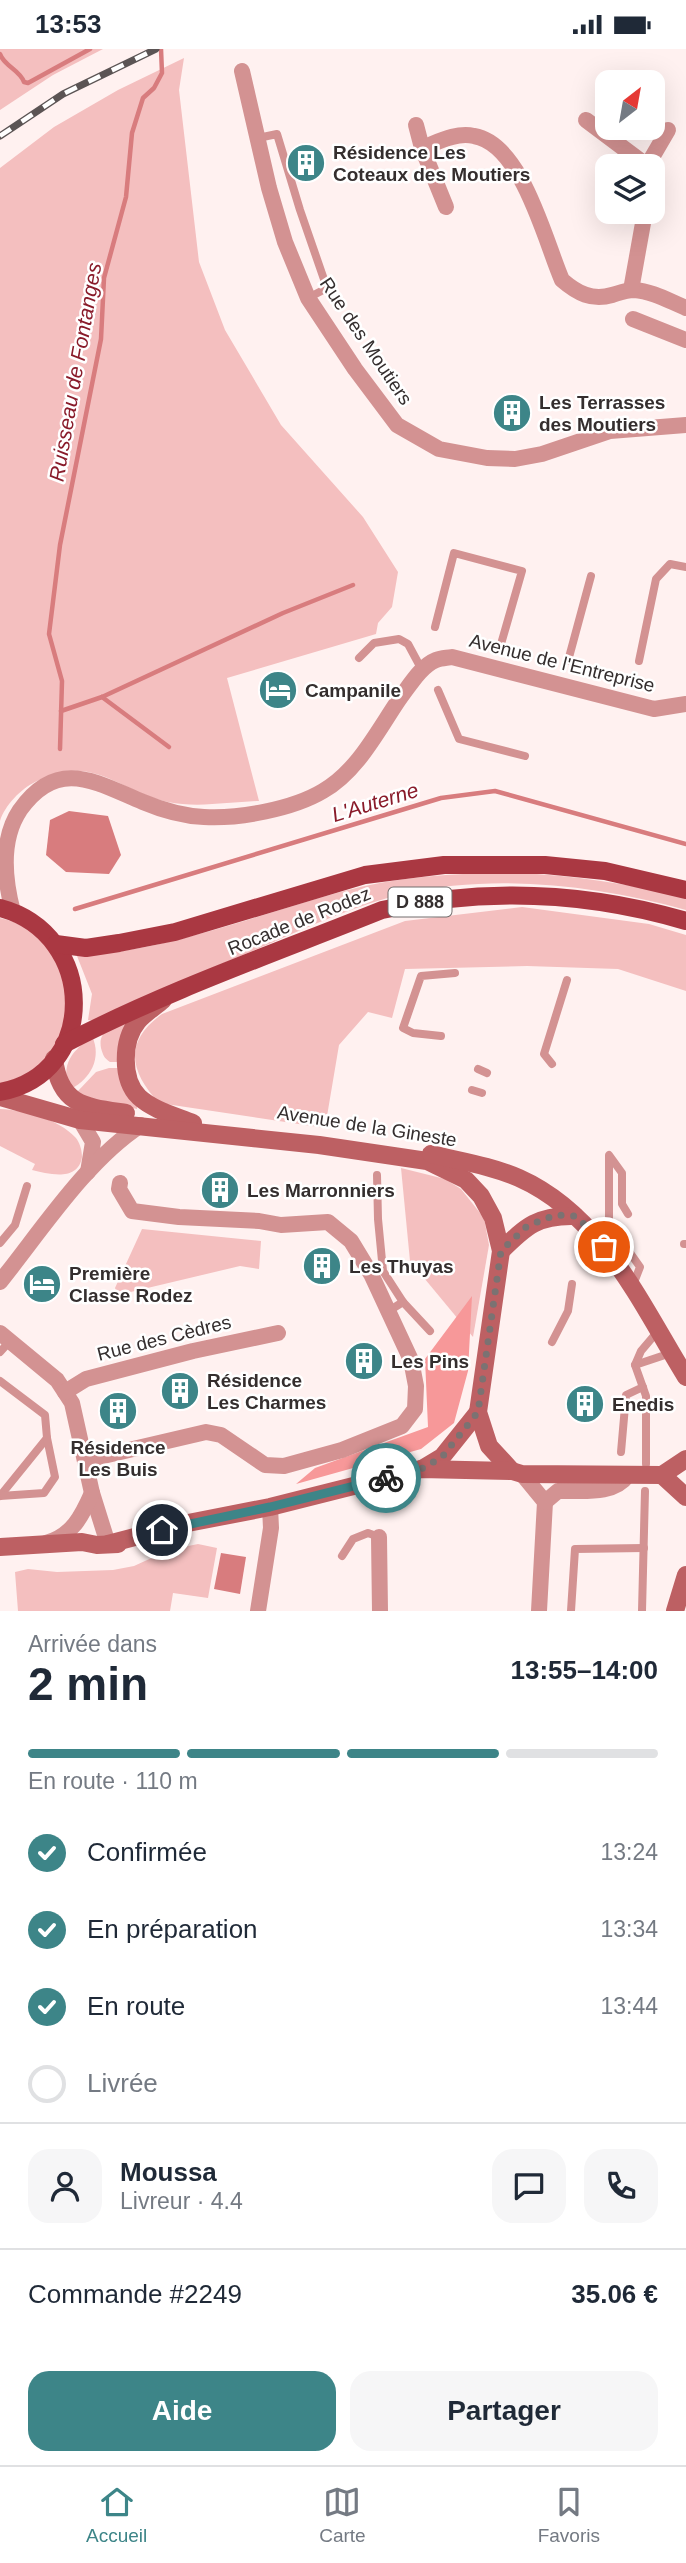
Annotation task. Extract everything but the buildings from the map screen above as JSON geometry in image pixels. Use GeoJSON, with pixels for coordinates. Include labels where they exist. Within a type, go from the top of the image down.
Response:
{"type":"FeatureCollection","features":[{"type":"Feature","properties":{"kind":"main road","name":"Rocade de Rodez"},"geometry":{"type":"LineString","coordinates":[[56,944],[86,948],[175,932],[365,875],[444,865],[545,865],[605,871],[686,890]]}},
{"type":"Feature","properties":{"kind":"main road","name":"Rocade de Rodez"},"geometry":{"type":"LineString","coordinates":[[0,1094],[41,1073],[59,1052],[114,1018],[382,911],[414,903],[492,895],[535,894],[593,900],[686,921]]}},
{"type":"Feature","properties":{"kind":"main road"},"geometry":{"type":"LineString","coordinates":[[7,910],[44,930],[56,944],[69,967],[75,993],[73,1019],[59,1052]]}},
{"type":"Feature","properties":{"kind":"main road","name":"Avenue de la Gineste"},"geometry":{"type":"LineString","coordinates":[[169,995],[138,1021],[127,1046],[126,1066],[130,1082],[138,1096],[151,1106],[193,1123]]}},
{"type":"Feature","properties":{"kind":"main road","name":"Avenue de la Gineste"},"geometry":{"type":"LineString","coordinates":[[59,1052],[59,1084],[69,1097],[89,1107],[440,1156],[520,1179],[554,1198],[593,1232],[632,1287],[686,1377]]}},
{"type":"Feature","properties":{"kind":"main road","name":"Avenue de la Gineste"},"geometry":{"type":"LineString","coordinates":[[0,1094],[80,1120],[319,1145],[427,1161],[466,1180],[481,1196],[493,1218],[501,1251]]}},
{"type":"Feature","properties":{"kind":"main road"},"geometry":{"type":"LineString","coordinates":[[517,1472],[489,1446],[478,1412],[501,1251],[527,1226],[555,1215],[575,1216]]}},
{"type":"Feature","properties":{"kind":"main road"},"geometry":{"type":"LineString","coordinates":[[0,1549],[87,1551],[188,1523],[270,1507],[421,1469],[442,1457],[478,1412]]}},
{"type":"Feature","properties":{"kind":"main road"},"geometry":{"type":"LineString","coordinates":[[421,1469],[662,1475],[686,1459]]}},
{"type":"Feature","properties":{"kind":"main road"},"geometry":{"type":"LineString","coordinates":[[662,1475],[686,1497]]}},
{"type":"Feature","properties":{"kind":"main road"},"geometry":{"type":"LineString","coordinates":[[0,1549],[82,1542],[103,1545]]}},
{"type":"Feature","properties":{"kind":"main road"},"geometry":{"type":"LineString","coordinates":[[675,1611],[686,1575]]}},
{"type":"Feature","properties":{"kind":"street","name":"Rue des Moutiers"},"geometry":{"type":"LineString","coordinates":[[242,71],[285,242],[308,298],[355,369],[397,425],[439,449],[515,460],[610,431],[686,425]]}},
{"type":"Feature","properties":{"kind":"street"},"geometry":{"type":"LineString","coordinates":[[586,120],[631,154]]}},
{"type":"Feature","properties":{"kind":"street"},"geometry":{"type":"LineString","coordinates":[[416,125],[422,148],[446,207]]}},
{"type":"Feature","properties":{"kind":"street"},"geometry":{"type":"LineString","coordinates":[[654,154],[668,130]]}},
{"type":"Feature","properties":{"kind":"street"},"geometry":{"type":"LineString","coordinates":[[422,148],[455,136],[475,136],[491,143],[509,159],[523,180],[562,279],[574,290],[589,297],[607,297],[631,290],[649,292],[686,308]]}},
{"type":"Feature","properties":{"kind":"street"},"geometry":{"type":"LineString","coordinates":[[631,290],[643,224]]}},
{"type":"Feature","properties":{"kind":"street"},"geometry":{"type":"LineString","coordinates":[[633,319],[686,340]]}},
{"type":"Feature","properties":{"kind":"street","name":"Avenue de l'Entreprise"},"geometry":{"type":"LineString","coordinates":[[422,670],[436,660],[452,657],[654,709],[686,704]]}},
{"type":"Feature","properties":{"kind":"street"},"geometry":{"type":"LineString","coordinates":[[7,910],[2,865],[14,818],[31,797],[59,779],[95,781],[163,810],[204,817],[232,817],[282,807],[323,791],[350,771],[422,670]]}},
{"type":"Feature","properties":{"kind":"street"},"geometry":{"type":"LineString","coordinates":[[80,1120],[93,1142],[88,1172]]}},
{"type":"Feature","properties":{"kind":"street"},"geometry":{"type":"LineString","coordinates":[[0,1282],[88,1172],[141,1125]]}},
{"type":"Feature","properties":{"kind":"street"},"geometry":{"type":"LineString","coordinates":[[86,1460],[206,1432],[221,1435],[265,1465],[284,1466],[342,1450],[401,1426],[415,1409],[415,1378],[411,1360],[351,1241],[328,1222],[281,1225],[132,1211],[120,1189],[120,1183]]}},
{"type":"Feature","properties":{"kind":"street","name":"Rue des Cèdres"},"geometry":{"type":"LineString","coordinates":[[65,1392],[86,1379],[206,1347],[278,1333]]}},
{"type":"Feature","properties":{"kind":"street"},"geometry":{"type":"LineString","coordinates":[[3,1343],[57,1380],[72,1403],[103,1545]]}},
{"type":"Feature","properties":{"kind":"street"},"geometry":{"type":"LineString","coordinates":[[517,1472],[545,1502],[539,1611]]}},
{"type":"Feature","properties":{"kind":"street"},"geometry":{"type":"LineString","coordinates":[[534,1489],[608,1489],[621,1483],[628,1475]]}},
{"type":"Feature","properties":{"kind":"street"},"geometry":{"type":"LineString","coordinates":[[545,1502],[558,1491]]}},
{"type":"Feature","properties":{"kind":"street"},"geometry":{"type":"LineString","coordinates":[[43,1544],[55,1541],[76,1524],[92,1493]]}},
{"type":"Feature","properties":{"kind":"street"},"geometry":{"type":"LineString","coordinates":[[258,1611],[271,1528],[270,1507]]}},
{"type":"Feature","properties":{"kind":"street"},"geometry":{"type":"LineString","coordinates":[[379,1537],[380,1611]]}},
{"type":"Feature","properties":{"kind":"lane"},"geometry":{"type":"LineString","coordinates":[[257,138],[277,134],[327,288],[308,298]]}},
{"type":"Feature","properties":{"kind":"lane"},"geometry":{"type":"LineString","coordinates":[[435,627],[454,553],[522,571],[501,644]]}},
{"type":"Feature","properties":{"kind":"lane"},"geometry":{"type":"LineString","coordinates":[[639,661],[656,579],[670,563],[686,567]]}},
{"type":"Feature","properties":{"kind":"lane"},"geometry":{"type":"LineString","coordinates":[[568,661],[591,576]]}},
{"type":"Feature","properties":{"kind":"lane"},"geometry":{"type":"LineString","coordinates":[[359,658],[374,643],[399,639],[408,644],[422,670]]}},
{"type":"Feature","properties":{"kind":"lane"},"geometry":{"type":"LineString","coordinates":[[438,690],[459,740],[525,756]]}},
{"type":"Feature","properties":{"kind":"lane"},"geometry":{"type":"LineString","coordinates":[[441,1036],[413,1033],[403,1028],[421,975],[455,973]]}},
{"type":"Feature","properties":{"kind":"lane"},"geometry":{"type":"LineString","coordinates":[[552,1064],[544,1054],[567,980]]}},
{"type":"Feature","properties":{"kind":"lane"},"geometry":{"type":"LineString","coordinates":[[478,1069],[487,1073]]}},
{"type":"Feature","properties":{"kind":"lane"},"geometry":{"type":"LineString","coordinates":[[472,1090],[482,1093]]}},
{"type":"Feature","properties":{"kind":"lane"},"geometry":{"type":"LineString","coordinates":[[628,1214],[622,1203],[622,1173],[609,1155],[609,1223],[640,1267],[632,1287]]}},
{"type":"Feature","properties":{"kind":"lane"},"geometry":{"type":"LineString","coordinates":[[377,1175],[383,1271],[403,1302],[430,1331]]}},
{"type":"Feature","properties":{"kind":"lane"},"geometry":{"type":"LineString","coordinates":[[0,1243],[15,1224],[27,1186]]}},
{"type":"Feature","properties":{"kind":"lane"},"geometry":{"type":"LineString","coordinates":[[363,1261],[381,1253]]}},
{"type":"Feature","properties":{"kind":"lane"},"geometry":{"type":"LineString","coordinates":[[552,1342],[568,1311],[572,1285]]}},
{"type":"Feature","properties":{"kind":"lane"},"geometry":{"type":"LineString","coordinates":[[387,1312],[403,1302]]}},
{"type":"Feature","properties":{"kind":"lane"},"geometry":{"type":"LineString","coordinates":[[646,1464],[646,1396],[635,1365],[641,1351],[658,1331]]}},
{"type":"Feature","properties":{"kind":"lane"},"geometry":{"type":"LineString","coordinates":[[635,1365],[671,1353]]}},
{"type":"Feature","properties":{"kind":"lane"},"geometry":{"type":"LineString","coordinates":[[0,1381],[46,1415],[47,1438],[55,1477],[44,1493],[0,1496]]}},
{"type":"Feature","properties":{"kind":"lane"},"geometry":{"type":"LineString","coordinates":[[621,1452],[626,1395],[643,1387]]}},
{"type":"Feature","properties":{"kind":"lane"},"geometry":{"type":"LineString","coordinates":[[0,1496],[47,1438]]}},
{"type":"Feature","properties":{"kind":"lane"},"geometry":{"type":"LineString","coordinates":[[642,1611],[645,1491]]}},
{"type":"Feature","properties":{"kind":"lane"},"geometry":{"type":"LineString","coordinates":[[342,1556],[353,1539],[368,1533],[379,1537]]}},
{"type":"Feature","properties":{"kind":"lane"},"geometry":{"type":"LineString","coordinates":[[571,1611],[575,1549],[644,1548]]}},
{"type":"Feature","properties":{"kind":"shaded area"},"geometry":{"type":"Polygon","coordinates":[[[0,49],[103,49],[53,75],[0,110],[0,49]]]}},
{"type":"Feature","properties":{"kind":"shaded area"},"geometry":{"type":"Polygon","coordinates":[[[184,58],[179,90],[199,262],[225,330],[281,425],[363,517],[398,572],[392,607],[378,623],[376,634],[227,678],[259,801],[179,804],[150,796],[103,776],[73,771],[55,774],[30,785],[10,803],[0,821],[0,168],[54,127],[118,90],[184,58]]]}},
{"type":"Feature","properties":{"kind":"shaded area"},"geometry":{"type":"Polygon","coordinates":[[[69,811],[108,816],[121,855],[109,874],[66,872],[46,855],[50,820],[69,811]]]}},
{"type":"Feature","properties":{"kind":"shaded area"},"geometry":{"type":"Polygon","coordinates":[[[515,873],[580,878],[665,892],[686,897],[686,910],[617,894],[545,885],[473,884],[403,894],[335,916],[118,1008],[95,1021],[88,1020],[92,994],[77,956],[111,953],[177,940],[340,892],[384,882],[449,875],[515,873]]]}},
{"type":"Feature","properties":{"kind":"shaded area"},"geometry":{"type":"Polygon","coordinates":[[[522,907],[649,924],[686,935],[686,991],[618,969],[527,966],[405,969],[392,1018],[368,1012],[339,1045],[325,1128],[159,1103],[137,1069],[136,1046],[141,1035],[162,1014],[405,921],[522,907]]]}},
{"type":"Feature","properties":{"kind":"shaded area"},"geometry":{"type":"Polygon","coordinates":[[[0,918],[22,926],[41,940],[55,957],[67,1000],[65,1022],[57,1043],[37,1066],[0,1085],[0,918]]]}},
{"type":"Feature","properties":{"kind":"shaded area"},"geometry":{"type":"Polygon","coordinates":[[[135,1014],[119,1062],[110,1062],[101,1048],[103,1035],[111,1027],[135,1014]]]}},
{"type":"Feature","properties":{"kind":"shaded area"},"geometry":{"type":"Polygon","coordinates":[[[92,1036],[96,1052],[93,1067],[84,1079],[71,1089],[67,1080],[67,1065],[79,1047],[92,1036]]]}},
{"type":"Feature","properties":{"kind":"shaded area"},"geometry":{"type":"Polygon","coordinates":[[[122,1068],[137,1102],[137,1109],[86,1098],[78,1091],[96,1072],[122,1068]]]}},
{"type":"Feature","properties":{"kind":"shaded area"},"geometry":{"type":"Polygon","coordinates":[[[0,1109],[20,1111],[60,1125],[77,1139],[82,1157],[79,1165],[75,1170],[62,1174],[32,1170],[35,1164],[0,1146],[0,1109]]]}},
{"type":"Feature","properties":{"kind":"shaded area"},"geometry":{"type":"Polygon","coordinates":[[[401,1168],[445,1179],[461,1189],[484,1218],[489,1245],[473,1337],[410,1261],[401,1168]]]}},
{"type":"Feature","properties":{"kind":"shaded area"},"geometry":{"type":"Polygon","coordinates":[[[142,1229],[261,1241],[259,1269],[240,1266],[118,1295],[115,1288],[142,1229]]]}},
{"type":"Feature","properties":{"kind":"shaded area"},"geometry":{"type":"Polygon","coordinates":[[[472,1296],[468,1371],[454,1423],[421,1449],[296,1484],[315,1468],[428,1427],[425,1359],[472,1296]]]}},
{"type":"Feature","properties":{"kind":"shaded area"},"geometry":{"type":"Polygon","coordinates":[[[198,1544],[217,1548],[208,1598],[173,1593],[170,1611],[18,1611],[15,1572],[28,1569],[57,1572],[113,1570],[134,1566],[169,1550],[198,1544]]]}},
{"type":"Feature","properties":{"kind":"shaded area"},"geometry":{"type":"Polygon","coordinates":[[[221,1553],[246,1557],[240,1594],[214,1589],[221,1553]]]}},
{"type":"Feature","properties":{"kind":"waterway"},"geometry":{"type":"LineString","coordinates":[[0,54],[24,82],[28,83],[90,49]]}},
{"type":"Feature","properties":{"kind":"waterway","name":"Ruisseau de Fontanges"},"geometry":{"type":"LineString","coordinates":[[60,749],[62,681],[49,634],[60,545],[101,339],[104,278],[126,197],[132,133],[143,98],[154,88],[162,73],[161,49]]}},
{"type":"Feature","properties":{"kind":"waterway"},"geometry":{"type":"LineString","coordinates":[[61,711],[102,697],[283,613],[353,585]]}},
{"type":"Feature","properties":{"kind":"waterway"},"geometry":{"type":"LineString","coordinates":[[102,697],[169,747]]}},
{"type":"Feature","properties":{"kind":"waterway","name":"L'Auterne"},"geometry":{"type":"LineString","coordinates":[[75,909],[441,798],[495,791],[686,844]]}},
{"type":"Feature","properties":{"kind":"railway"},"geometry":{"type":"LineString","coordinates":[[0,136],[63,94],[156,49]]}},
{"type":"Feature","properties":{"kind":"way so far"},"geometry":{"type":"LineString","coordinates":[[386,1478],[421,1469],[442,1457],[478,1412],[501,1251],[527,1226],[555,1215],[575,1216],[593,1232],[604,1247]]}},
{"type":"Feature","properties":{"kind":"place","name":"Résidence Les Coteaux des Moutiers"},"geometry":{"type":"Point","coordinates":[306,163]}},
{"type":"Feature","properties":{"kind":"place","name":"Les Terrasses des Moutiers"},"geometry":{"type":"Point","coordinates":[512,413]}},
{"type":"Feature","properties":{"kind":"place","name":"Campanile"},"geometry":{"type":"Point","coordinates":[278,690]}},
{"type":"Feature","properties":{"kind":"place","name":"Les Marronniers"},"geometry":{"type":"Point","coordinates":[220,1190]}},
{"type":"Feature","properties":{"kind":"place","name":"Les Thuyas"},"geometry":{"type":"Point","coordinates":[322,1266]}},
{"type":"Feature","properties":{"kind":"place","name":"Première Classe Rodez"},"geometry":{"type":"Point","coordinates":[42,1284]}},
{"type":"Feature","properties":{"kind":"place","name":"Les Pins"},"geometry":{"type":"Point","coordinates":[364,1361]}},
{"type":"Feature","properties":{"kind":"place","name":"Résidence Les Charmes"},"geometry":{"type":"Point","coordinates":[180,1391]}},
{"type":"Feature","properties":{"kind":"place","name":"Enedis"},"geometry":{"type":"Point","coordinates":[585,1404]}},
{"type":"Feature","properties":{"kind":"place","name":"Résidence Les Buis"},"geometry":{"type":"Point","coordinates":[118,1411]}},
{"type":"Feature","properties":{"kind":"route"},"geometry":{"type":"LineString","coordinates":[[162,1530],[386,1478]]}}]}
